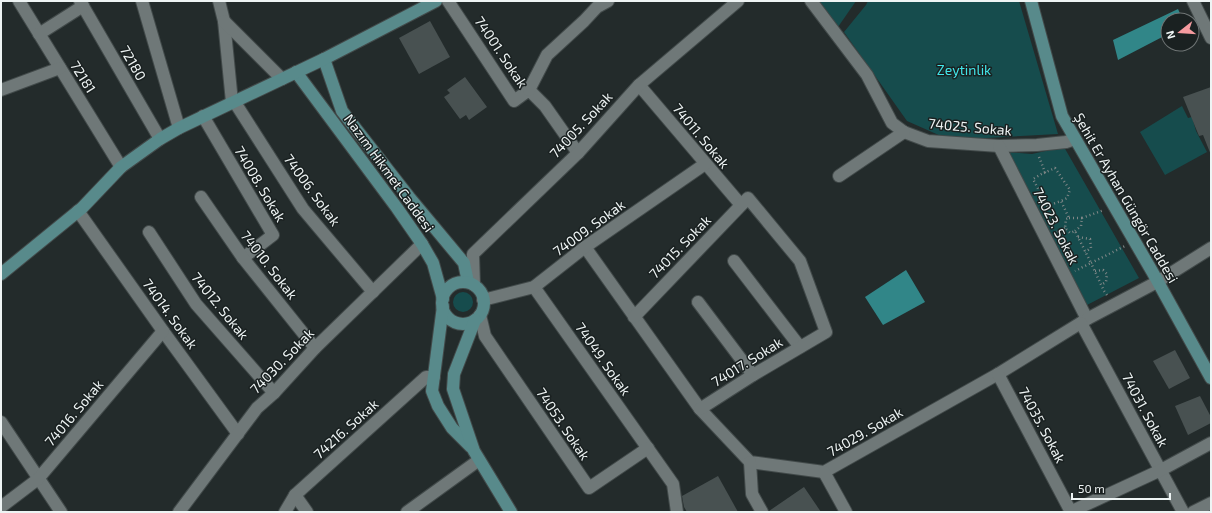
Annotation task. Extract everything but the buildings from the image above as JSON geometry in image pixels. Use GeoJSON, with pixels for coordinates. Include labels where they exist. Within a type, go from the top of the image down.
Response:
{"type":"FeatureCollection","features":[{"type":"Feature","properties":{"kind":"main road"},"geometry":{"type":"LineString","coordinates":[[1,274],[78,211],[122,167],[179,128],[324,59],[436,1]]}},
{"type":"Feature","properties":{"kind":"main road","name":"Şehit Er Ayhan Güngör Caddesi"},"geometry":{"type":"LineString","coordinates":[[1031,1],[1062,116],[1211,378]]}},
{"type":"Feature","properties":{"kind":"main road","name":"Nazım Hikmet Caddesi"},"geometry":{"type":"LineString","coordinates":[[324,59],[342,111],[409,197],[464,263],[471,284]]}},
{"type":"Feature","properties":{"kind":"main road","name":"Nazım Hikmet Caddesi"},"geometry":{"type":"LineString","coordinates":[[296,72],[398,208],[433,263],[443,303],[432,391],[438,406],[452,428],[477,455]]}},
{"type":"Feature","properties":{"kind":"main road"},"geometry":{"type":"LineString","coordinates":[[461,282],[471,284],[479,290],[483,296],[483,300],[483,309],[477,318],[468,323],[455,322],[449,318],[443,303],[445,293],[449,287],[461,282]]}},
{"type":"Feature","properties":{"kind":"main road","name":"Nazım Hikmet Caddesi"},"geometry":{"type":"LineString","coordinates":[[477,318],[454,374],[453,389],[477,455],[511,512]]}},
{"type":"Feature","properties":{"kind":"street","name":"72181"},"geometry":{"type":"LineString","coordinates":[[19,1],[122,167]]}},
{"type":"Feature","properties":{"kind":"street"},"geometry":{"type":"LineString","coordinates":[[142,1],[179,128]]}},
{"type":"Feature","properties":{"kind":"street"},"geometry":{"type":"LineString","coordinates":[[219,1],[224,21],[233,101]]}},
{"type":"Feature","properties":{"kind":"street","name":"74001. Sokak"},"geometry":{"type":"LineString","coordinates":[[448,1],[514,101],[529,90],[545,106],[578,153]]}},
{"type":"Feature","properties":{"kind":"street"},"geometry":{"type":"LineString","coordinates":[[529,90],[546,55],[584,21],[597,7],[608,1]]}},
{"type":"Feature","properties":{"kind":"street","name":"74005. Sokak"},"geometry":{"type":"LineString","coordinates":[[471,284],[473,254],[578,153],[639,86],[738,1]]}},
{"type":"Feature","properties":{"kind":"street","name":"74025. Sokak"},"geometry":{"type":"LineString","coordinates":[[812,1],[867,76],[892,123],[904,132],[928,141],[999,146],[1037,145],[1066,142],[1074,139]]}},
{"type":"Feature","properties":{"kind":"street"},"geometry":{"type":"LineString","coordinates":[[1193,1],[1211,38]]}},
{"type":"Feature","properties":{"kind":"street"},"geometry":{"type":"LineString","coordinates":[[39,34],[82,4]]}},
{"type":"Feature","properties":{"kind":"street","name":"72180"},"geometry":{"type":"LineString","coordinates":[[82,4],[160,140]]}},
{"type":"Feature","properties":{"kind":"street"},"geometry":{"type":"LineString","coordinates":[[224,21],[282,79]]}},
{"type":"Feature","properties":{"kind":"street"},"geometry":{"type":"LineString","coordinates":[[1,90],[60,68]]}},
{"type":"Feature","properties":{"kind":"street","name":"74011. Sokak"},"geometry":{"type":"LineString","coordinates":[[639,86],[705,164],[745,202],[800,261],[826,332],[800,347]]}},
{"type":"Feature","properties":{"kind":"street","name":"74006. Sokak"},"geometry":{"type":"LineString","coordinates":[[233,101],[303,209],[373,292]]}},
{"type":"Feature","properties":{"kind":"street","name":"74008. Sokak"},"geometry":{"type":"LineString","coordinates":[[203,116],[273,235],[243,258]]}},
{"type":"Feature","properties":{"kind":"street"},"geometry":{"type":"LineString","coordinates":[[839,176],[904,132]]}},
{"type":"Feature","properties":{"kind":"street","name":"74023. Sokak"},"geometry":{"type":"LineString","coordinates":[[999,146],[1066,276],[1084,321]]}},
{"type":"Feature","properties":{"kind":"street","name":"74009. Sokak"},"geometry":{"type":"LineString","coordinates":[[483,300],[534,287],[585,247],[705,164]]}},
{"type":"Feature","properties":{"kind":"street","name":"74010. Sokak"},"geometry":{"type":"LineString","coordinates":[[201,197],[243,258],[315,348]]}},
{"type":"Feature","properties":{"kind":"street","name":"74015. Sokak"},"geometry":{"type":"LineString","coordinates":[[634,317],[745,202]]}},
{"type":"Feature","properties":{"kind":"street","name":"74014. Sokak"},"geometry":{"type":"LineString","coordinates":[[78,211],[238,434]]}},
{"type":"Feature","properties":{"kind":"street","name":"74012. Sokak"},"geometry":{"type":"LineString","coordinates":[[149,232],[196,304],[274,393]]}},
{"type":"Feature","properties":{"kind":"street","name":"74030. Sokak"},"geometry":{"type":"LineString","coordinates":[[179,512],[257,408],[274,393],[315,348],[422,244]]}},
{"type":"Feature","properties":{"kind":"street"},"geometry":{"type":"LineString","coordinates":[[585,247],[700,409],[750,462],[752,494],[762,512]]}},
{"type":"Feature","properties":{"kind":"street","name":"74029. Sokak"},"geometry":{"type":"LineString","coordinates":[[750,462],[824,472],[998,374],[1084,321],[1157,282],[1211,248]]}},
{"type":"Feature","properties":{"kind":"street","name":"74017. Sokak"},"geometry":{"type":"LineString","coordinates":[[700,409],[800,347],[734,261]]}},
{"type":"Feature","properties":{"kind":"street","name":"74049. Sokak"},"geometry":{"type":"LineString","coordinates":[[534,287],[673,484],[677,512]]}},
{"type":"Feature","properties":{"kind":"street"},"geometry":{"type":"LineString","coordinates":[[698,302],[753,375]]}},
{"type":"Feature","properties":{"kind":"street","name":"74053. Sokak"},"geometry":{"type":"LineString","coordinates":[[477,318],[485,336],[589,488],[648,448]]}},
{"type":"Feature","properties":{"kind":"street","name":"74031. Sokak"},"geometry":{"type":"LineString","coordinates":[[1084,321],[1183,512]]}},
{"type":"Feature","properties":{"kind":"street","name":"74016. Sokak"},"geometry":{"type":"LineString","coordinates":[[1,506],[38,479],[163,331]]}},
{"type":"Feature","properties":{"kind":"street","name":"74035. Sokak"},"geometry":{"type":"LineString","coordinates":[[998,374],[1071,512]]}},
{"type":"Feature","properties":{"kind":"street","name":"74216. Sokak"},"geometry":{"type":"LineString","coordinates":[[285,512],[295,495],[426,377],[434,377]]}},
{"type":"Feature","properties":{"kind":"street"},"geometry":{"type":"LineString","coordinates":[[1,422],[61,512]]}},
{"type":"Feature","properties":{"kind":"street"},"geometry":{"type":"LineString","coordinates":[[1071,512],[1161,470],[1211,442]]}},
{"type":"Feature","properties":{"kind":"street"},"geometry":{"type":"LineString","coordinates":[[408,512],[477,455]]}},
{"type":"Feature","properties":{"kind":"street"},"geometry":{"type":"LineString","coordinates":[[824,472],[846,512]]}},
{"type":"Feature","properties":{"kind":"street"},"geometry":{"type":"LineString","coordinates":[[295,495],[307,512]]}},
{"type":"Feature","properties":{"kind":"street"},"geometry":{"type":"LineString","coordinates":[[1193,512],[1211,503]]}},
{"type":"Feature","properties":{"kind":"path"},"geometry":{"type":"LineString","coordinates":[[1037,145],[1039,156],[1046,172],[1044,173]]}},
{"type":"Feature","properties":{"kind":"path"},"geometry":{"type":"LineString","coordinates":[[1055,168],[1070,190],[1067,198],[1062,201],[1047,206],[1033,179],[1055,168]]}},
{"type":"Feature","properties":{"kind":"path"},"geometry":{"type":"LineString","coordinates":[[1062,201],[1069,218]]}},
{"type":"Feature","properties":{"kind":"path"},"geometry":{"type":"LineString","coordinates":[[1069,218],[1082,218],[1104,210]]}},
{"type":"Feature","properties":{"kind":"path"},"geometry":{"type":"LineString","coordinates":[[1069,218],[1066,220],[1065,228],[1070,233],[1081,226],[1082,218]]}},
{"type":"Feature","properties":{"kind":"path"},"geometry":{"type":"LineString","coordinates":[[1075,231],[1107,295],[1113,292]]}},
{"type":"Feature","properties":{"kind":"path"},"geometry":{"type":"LineString","coordinates":[[1078,237],[1090,239],[1091,248],[1085,252]]}},
{"type":"Feature","properties":{"kind":"path"},"geometry":{"type":"LineString","coordinates":[[1066,276],[1125,246]]}},
{"type":"Feature","properties":{"kind":"path"},"geometry":{"type":"LineString","coordinates":[[1095,271],[1103,270],[1107,274],[1106,282],[1101,285]]}},
{"type":"Feature","properties":{"kind":"green space"},"geometry":{"type":"Polygon","coordinates":[[[818,1],[856,1],[838,27],[818,1]]]}},
{"type":"Feature","properties":{"kind":"green space","name":"Zeytinlik"},"geometry":{"type":"Polygon","coordinates":[[[868,1],[1019,1],[1058,134],[950,140],[907,121],[844,32],[868,1]]]}},
{"type":"Feature","properties":{"kind":"green space"},"geometry":{"type":"Polygon","coordinates":[[[1182,106],[1188,118],[1192,117],[1196,131],[1207,152],[1165,175],[1140,132],[1182,106]]]}},
{"type":"Feature","properties":{"kind":"green space"},"geometry":{"type":"Polygon","coordinates":[[[1064,147],[1139,278],[1087,305],[1007,152],[1032,154],[1064,147]]]}},
{"type":"Feature","properties":{"kind":"green space"},"geometry":{"type":"Polygon","coordinates":[[[463,292],[470,295],[473,302],[470,309],[463,312],[456,309],[453,302],[456,295],[463,292]]]}},
{"type":"Feature","properties":{"kind":"shaded area"},"geometry":{"type":"Polygon","coordinates":[[[1178,9],[1179,12],[1172,12],[1178,9]]]}},
{"type":"Feature","properties":{"kind":"shaded area"},"geometry":{"type":"Polygon","coordinates":[[[1160,18],[1160,38],[1118,60],[1113,40],[1160,18]]]}},
{"type":"Feature","properties":{"kind":"shaded area"},"geometry":{"type":"Polygon","coordinates":[[[906,270],[925,302],[883,325],[865,297],[906,270]]]}}]}
